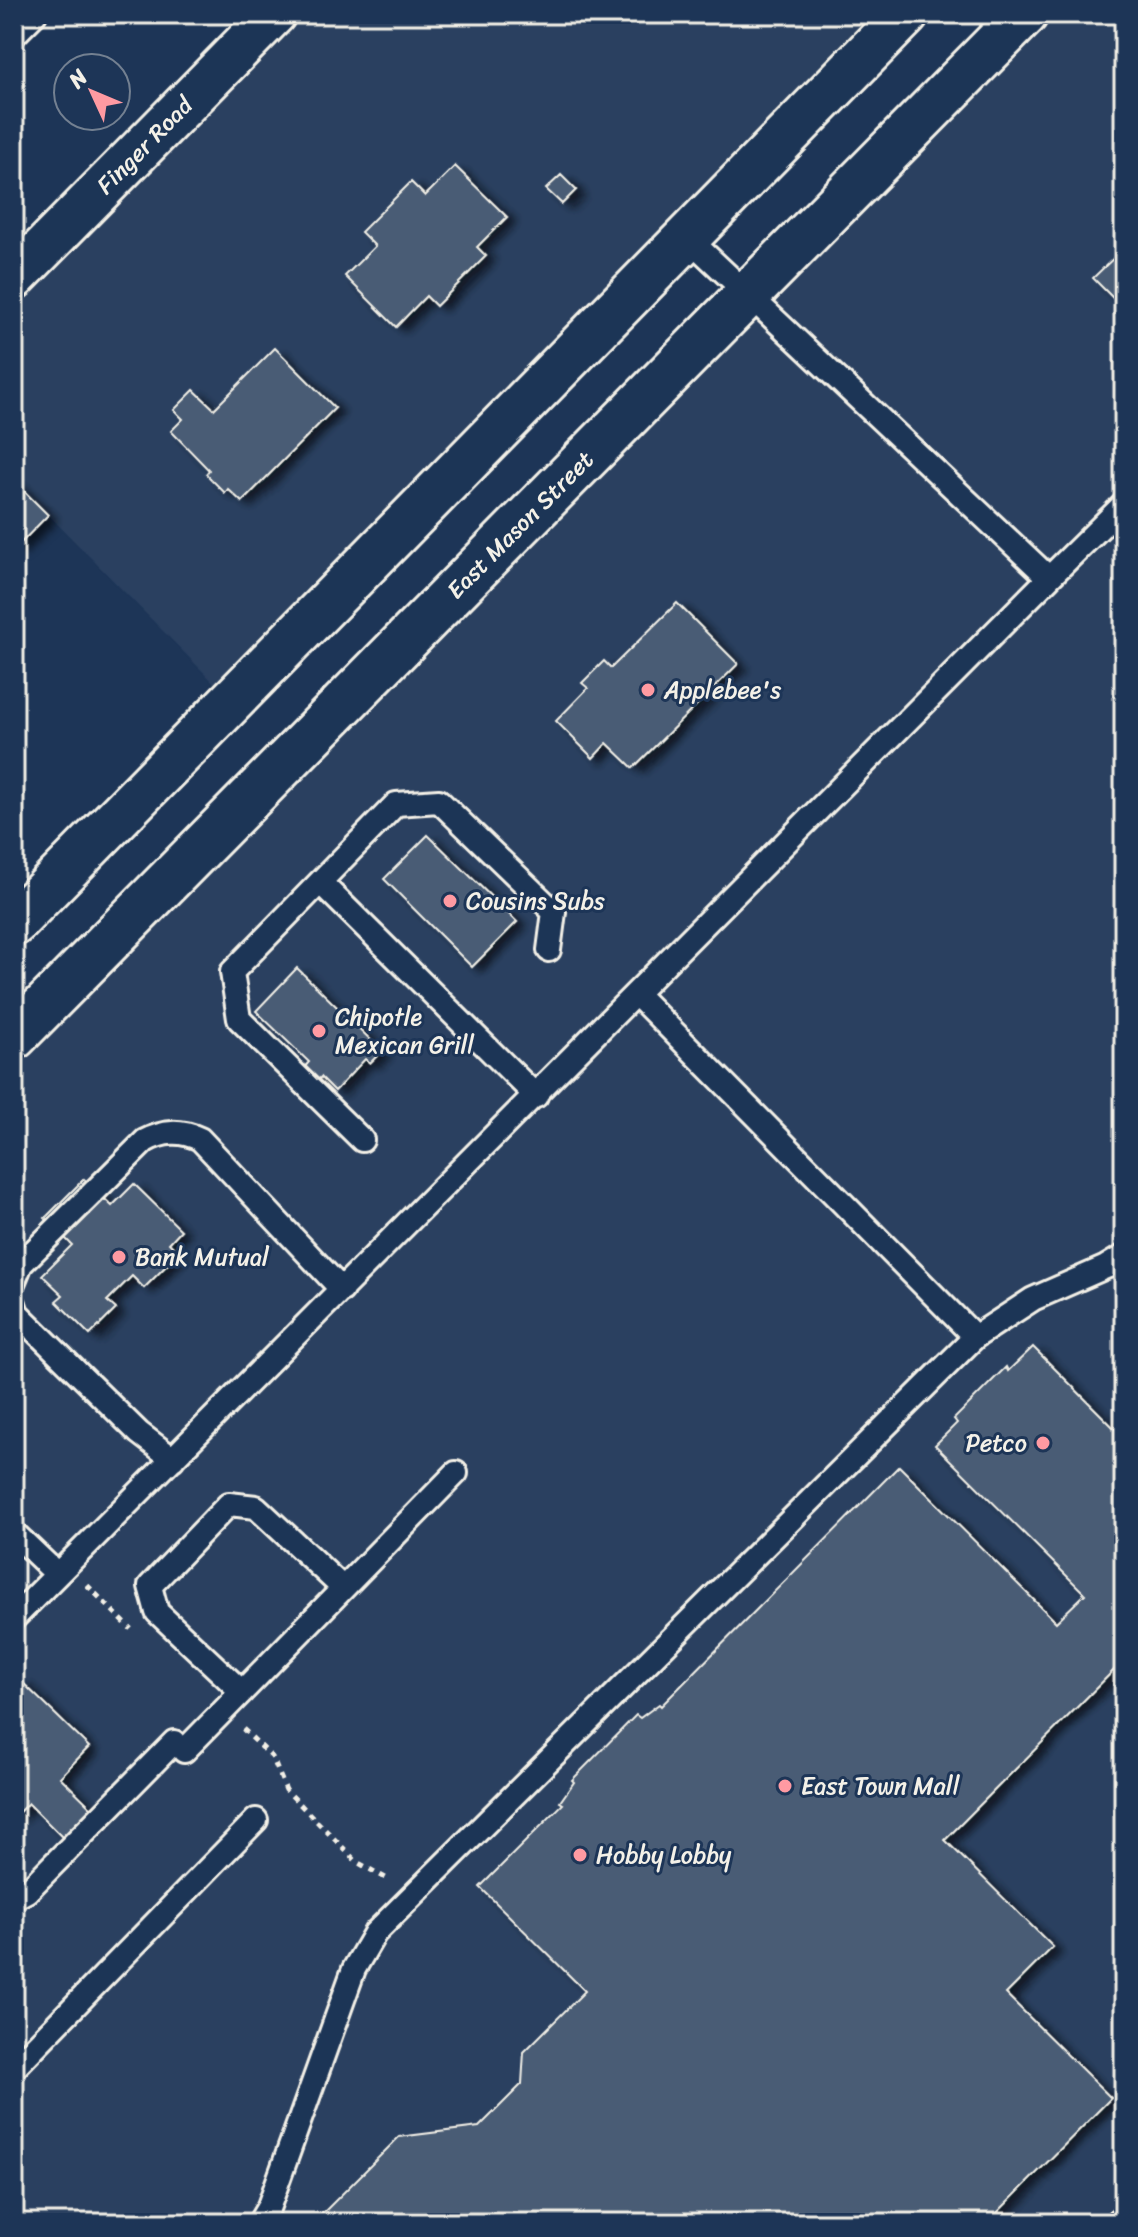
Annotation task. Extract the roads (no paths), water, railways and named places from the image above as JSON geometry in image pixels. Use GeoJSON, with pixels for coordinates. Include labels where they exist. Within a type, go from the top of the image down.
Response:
{"type":"FeatureCollection","features":[{"type":"Feature","properties":{"kind":"main road"},"geometry":{"type":"LineString","coordinates":[[14,923],[906,14]]}},
{"type":"Feature","properties":{"kind":"main road","name":"East Mason Street"},"geometry":{"type":"LineString","coordinates":[[14,1037],[1025,14]]}},
{"type":"Feature","properties":{"kind":"street","name":"Finger Road"},"geometry":{"type":"LineString","coordinates":[[14,276],[274,14]]}},
{"type":"Feature","properties":{"kind":"lane"},"geometry":{"type":"LineString","coordinates":[[14,35],[35,14]]}},
{"type":"Feature","properties":{"kind":"lane"},"geometry":{"type":"LineString","coordinates":[[687,237],[1049,578]]}},
{"type":"Feature","properties":{"kind":"lane"},"geometry":{"type":"LineString","coordinates":[[14,1618],[1124,504]]}},
{"type":"Feature","properties":{"kind":"lane"},"geometry":{"type":"LineString","coordinates":[[362,1140],[239,1019],[232,972],[396,804],[439,801],[554,912],[549,950]]}},
{"type":"Feature","properties":{"kind":"lane"},"geometry":{"type":"LineString","coordinates":[[320,882],[536,1096]]}},
{"type":"Feature","properties":{"kind":"lane"},"geometry":{"type":"LineString","coordinates":[[637,995],[975,1337]]}},
{"type":"Feature","properties":{"kind":"lane"},"geometry":{"type":"LineString","coordinates":[[14,1281],[21,1264],[145,1141],[158,1134],[186,1132],[200,1139],[342,1290]]}},
{"type":"Feature","properties":{"kind":"lane"},"geometry":{"type":"LineString","coordinates":[[259,2223],[269,2206],[354,1969],[375,1933],[975,1337],[1033,1299],[1124,1256]]}},
{"type":"Feature","properties":{"kind":"lane"},"geometry":{"type":"LineString","coordinates":[[14,1304],[17,1313],[139,1433],[173,1459]]}},
{"type":"Feature","properties":{"kind":"lane"},"geometry":{"type":"LineString","coordinates":[[14,1898],[27,1891],[179,1747],[242,1692],[456,1473]]}},
{"type":"Feature","properties":{"kind":"lane"},"geometry":{"type":"LineString","coordinates":[[242,1692],[157,1612],[150,1586],[229,1504],[256,1507],[343,1588]]}},
{"type":"Feature","properties":{"kind":"lane"},"geometry":{"type":"LineString","coordinates":[[14,1533],[57,1574]]}},
{"type":"Feature","properties":{"kind":"lane"},"geometry":{"type":"LineString","coordinates":[[14,2068],[256,1820]]}},
{"type":"Feature","properties":{"kind":"lane"},"geometry":{"type":"LineString","coordinates":[[1116,2223],[1124,2215]]}},
{"type":"Feature","properties":{"kind":"place","name":"Applebee's"},"geometry":{"type":"Point","coordinates":[648,690]}},
{"type":"Feature","properties":{"kind":"place","name":"Cousins Subs"},"geometry":{"type":"Point","coordinates":[450,901]}},
{"type":"Feature","properties":{"kind":"place","name":"Chipotle Mexican Grill"},"geometry":{"type":"Point","coordinates":[319,1031]}},
{"type":"Feature","properties":{"kind":"place","name":"Bank Mutual"},"geometry":{"type":"Point","coordinates":[119,1257]}},
{"type":"Feature","properties":{"kind":"place","name":"Petco"},"geometry":{"type":"Point","coordinates":[1043,1443]}},
{"type":"Feature","properties":{"kind":"place","name":"East Town Mall"},"geometry":{"type":"Point","coordinates":[785,1786]}},
{"type":"Feature","properties":{"kind":"place","name":"Hobby Lobby"},"geometry":{"type":"Point","coordinates":[580,1855]}}]}
